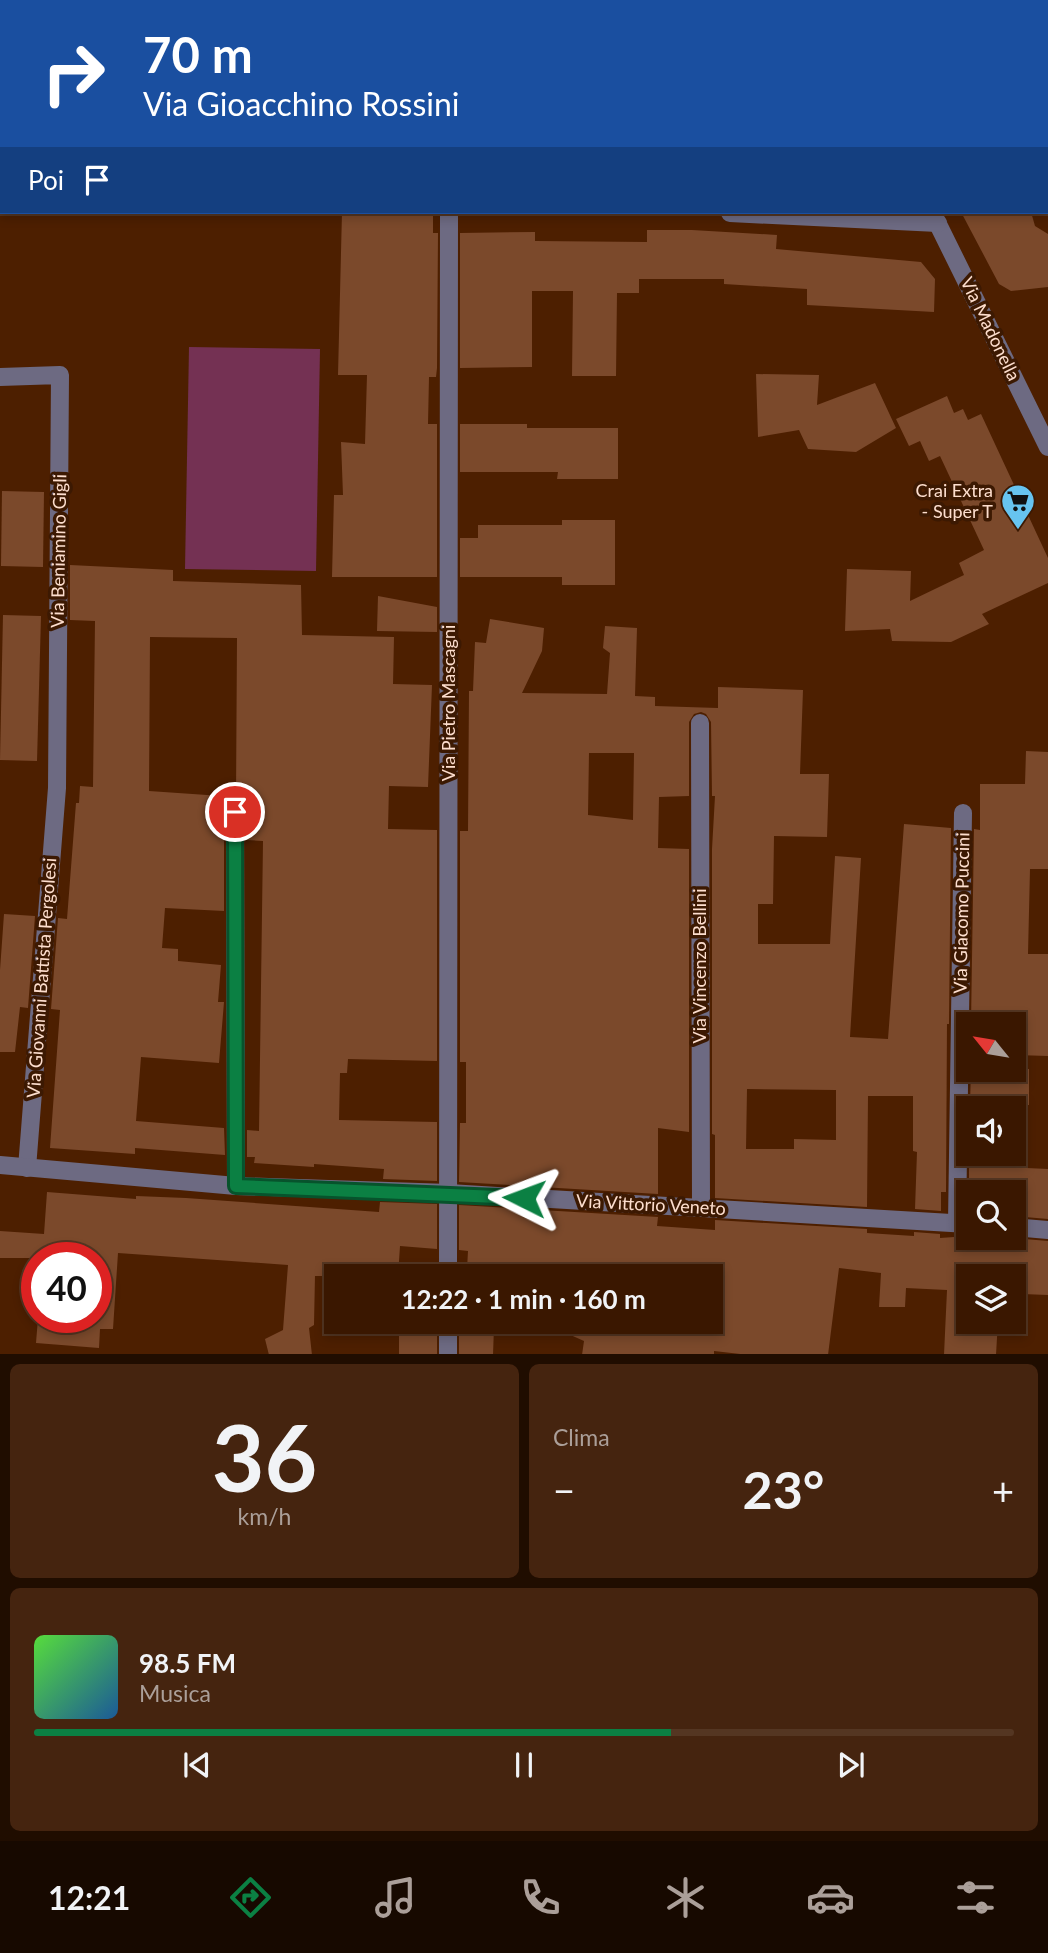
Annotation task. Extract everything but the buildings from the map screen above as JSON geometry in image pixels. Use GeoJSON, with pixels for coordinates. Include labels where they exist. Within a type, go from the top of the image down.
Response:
{"type":"FeatureCollection","features":[{"type":"Feature","properties":{"kind":"street","name":"Via Pietro Mascagni"},"geometry":{"type":"LineString","coordinates":[[449,214],[449,1264]]}},
{"type":"Feature","properties":{"kind":"street"},"geometry":{"type":"LineString","coordinates":[[781,214],[935,217]]}},
{"type":"Feature","properties":{"kind":"street","name":"Via Madonella"},"geometry":{"type":"LineString","coordinates":[[935,217],[1048,447]]}},
{"type":"Feature","properties":{"kind":"street","name":"Via Beniamino Gigli"},"geometry":{"type":"LineString","coordinates":[[0,376],[60,375],[57,788]]}},
{"type":"Feature","properties":{"kind":"street","name":"Via Vincenzo Bellini"},"geometry":{"type":"LineString","coordinates":[[700,723],[701,1208]]}},
{"type":"Feature","properties":{"kind":"street","name":"Via Giovanni Battista Pergolesi"},"geometry":{"type":"LineString","coordinates":[[27,1168],[57,788]]}},
{"type":"Feature","properties":{"kind":"street"},"geometry":{"type":"LineString","coordinates":[[235,812],[236,1186]]}},
{"type":"Feature","properties":{"kind":"street","name":"Via Giacomo Puccini"},"geometry":{"type":"LineString","coordinates":[[962,1180],[963,813]]}},
{"type":"Feature","properties":{"kind":"street","name":"Via Vittorio Veneto"},"geometry":{"type":"LineString","coordinates":[[0,1165],[236,1186],[449,1194],[956,1223]]}},
{"type":"Feature","properties":{"kind":"street"},"geometry":{"type":"LineString","coordinates":[[1026,1228],[1048,1230]]}},
{"type":"Feature","properties":{"kind":"street"},"geometry":{"type":"LineString","coordinates":[[448,1354],[449,1334]]}},
{"type":"Feature","properties":{"kind":"shaded area"},"geometry":{"type":"Polygon","coordinates":[[[189,347],[320,349],[316,571],[185,569],[189,347]]]}},
{"type":"Feature","properties":{"kind":"place","name":"Crai Extra - Super T"},"geometry":{"type":"Point","coordinates":[1018,531]}},
{"type":"Feature","properties":{"kind":"route"},"geometry":{"type":"LineString","coordinates":[[235,812],[236,1186],[524,1198]]}}]}
